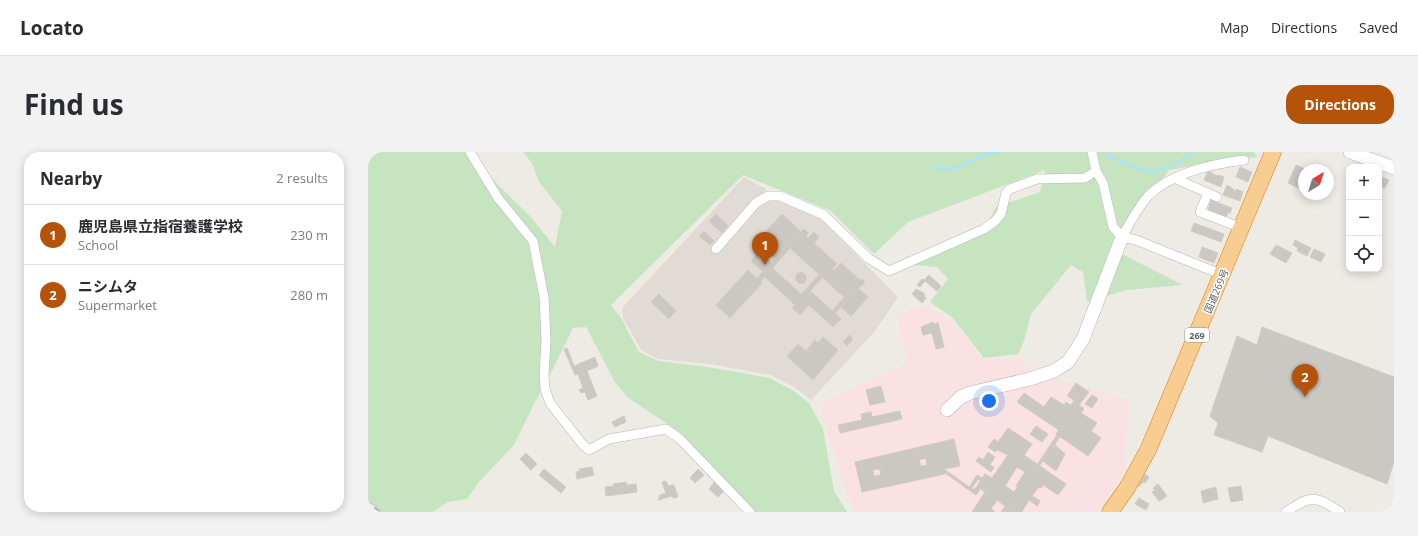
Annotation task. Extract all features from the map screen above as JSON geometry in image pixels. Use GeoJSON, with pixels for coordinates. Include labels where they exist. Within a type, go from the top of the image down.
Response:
{"type":"FeatureCollection","features":[{"type":"Feature","properties":{"kind":"highway","name":"国道269号"},"geometry":{"type":"LineString","coordinates":[[1110,512],[1127,488],[1148,450],[1273,152]]}},
{"type":"Feature","properties":{"kind":"street"},"geometry":{"type":"LineString","coordinates":[[470,152],[498,198],[534,241],[544,297],[546,340],[544,376],[545,389],[550,404],[583,446],[589,450],[610,439],[666,428],[680,439],[750,512]]}},
{"type":"Feature","properties":{"kind":"street"},"geometry":{"type":"LineString","coordinates":[[1092,152],[1096,171],[1103,184],[1113,226],[1122,237],[1136,240],[1222,275]]}},
{"type":"Feature","properties":{"kind":"street"},"geometry":{"type":"LineString","coordinates":[[1350,152],[1394,168]]}},
{"type":"Feature","properties":{"kind":"street"},"geometry":{"type":"LineString","coordinates":[[947,410],[961,397],[1030,379],[1054,371],[1068,362],[1083,339],[1122,237],[1148,196],[1155,190],[1204,166],[1244,160]]}},
{"type":"Feature","properties":{"kind":"street"},"geometry":{"type":"LineString","coordinates":[[716,249],[756,203],[773,195],[789,199],[824,215],[868,258],[890,271],[984,229],[994,222],[1001,214],[1006,193],[1010,189],[1037,179],[1085,178],[1096,171]]}},
{"type":"Feature","properties":{"kind":"street"},"geometry":{"type":"LineString","coordinates":[[1176,179],[1217,196]]}},
{"type":"Feature","properties":{"kind":"street"},"geometry":{"type":"LineString","coordinates":[[1208,193],[1200,212],[1242,228]]}},
{"type":"Feature","properties":{"kind":"street"},"geometry":{"type":"LineString","coordinates":[[1286,512],[1304,501],[1316,498],[1322,500],[1340,512]]}},
{"type":"Feature","properties":{"kind":"shaded area"},"geometry":{"type":"Polygon","coordinates":[[[744,177],[766,189],[762,196],[787,201],[820,218],[898,297],[875,331],[811,400],[794,387],[771,375],[710,364],[658,359],[641,350],[623,318],[623,307],[744,177]]]}},
{"type":"Feature","properties":{"kind":"shaded area"},"geometry":{"type":"Polygon","coordinates":[[[922,306],[951,321],[982,359],[1020,359],[1034,373],[1128,400],[1125,470],[1098,512],[855,512],[847,494],[819,404],[908,363],[897,315],[922,306]]]}},
{"type":"Feature","properties":{"kind":"green space"},"geometry":{"type":"Polygon","coordinates":[[[368,152],[467,152],[478,165],[529,215],[555,247],[562,211],[539,182],[532,163],[523,152],[1254,152],[1257,157],[1219,161],[1169,170],[1112,249],[1183,285],[1127,290],[1087,302],[1083,272],[1071,265],[1031,314],[1024,341],[1018,354],[984,358],[952,317],[930,302],[948,279],[937,267],[914,265],[915,259],[986,225],[996,207],[1040,192],[1045,170],[908,222],[874,254],[831,211],[743,175],[611,305],[621,318],[639,352],[658,361],[708,367],[769,378],[794,391],[809,403],[823,429],[834,491],[847,512],[754,512],[679,432],[627,397],[615,382],[586,327],[573,328],[514,445],[479,482],[467,499],[448,502],[433,512],[368,512],[368,152]]]}},
{"type":"Feature","properties":{"kind":"building"},"geometry":{"type":"Polygon","coordinates":[[[1296,165],[1298,166],[1298,188],[1288,183],[1296,165]]]}},
{"type":"Feature","properties":{"kind":"building"},"geometry":{"type":"Polygon","coordinates":[[[1240,167],[1252,172],[1248,182],[1236,177],[1240,167]]]}},
{"type":"Feature","properties":{"kind":"building"},"geometry":{"type":"Polygon","coordinates":[[[1208,171],[1217,176],[1224,177],[1221,187],[1204,180],[1208,171]]]}},
{"type":"Feature","properties":{"kind":"building"},"geometry":{"type":"Polygon","coordinates":[[[1382,177],[1389,180],[1385,188],[1382,187],[1382,177]]]}},
{"type":"Feature","properties":{"kind":"building"},"geometry":{"type":"Polygon","coordinates":[[[1227,185],[1236,191],[1237,189],[1243,192],[1240,201],[1223,195],[1227,185]]]}},
{"type":"Feature","properties":{"kind":"building"},"geometry":{"type":"Polygon","coordinates":[[[1211,200],[1232,208],[1230,213],[1228,212],[1226,217],[1208,210],[1211,200]]]}},
{"type":"Feature","properties":{"kind":"building"},"geometry":{"type":"Polygon","coordinates":[[[716,214],[728,226],[722,233],[709,221],[716,214]]]}},
{"type":"Feature","properties":{"kind":"building"},"geometry":{"type":"Polygon","coordinates":[[[782,214],[800,231],[775,258],[757,241],[782,214]]]}},
{"type":"Feature","properties":{"kind":"building"},"geometry":{"type":"Polygon","coordinates":[[[1194,223],[1224,234],[1221,242],[1191,231],[1194,223]]]}},
{"type":"Feature","properties":{"kind":"building"},"geometry":{"type":"Polygon","coordinates":[[[804,229],[808,233],[807,235],[801,241],[799,240],[791,249],[790,248],[761,281],[757,278],[800,231],[801,232],[804,229]]]}},
{"type":"Feature","properties":{"kind":"building"},"geometry":{"type":"Polygon","coordinates":[[[704,231],[714,241],[710,245],[699,236],[704,231]]]}},
{"type":"Feature","properties":{"kind":"building"},"geometry":{"type":"Polygon","coordinates":[[[814,232],[819,237],[814,243],[837,264],[832,269],[834,270],[841,263],[860,280],[844,297],[791,249],[799,240],[801,241],[806,236],[808,238],[814,232]]]}},
{"type":"Feature","properties":{"kind":"building"},"geometry":{"type":"Polygon","coordinates":[[[1295,240],[1311,248],[1307,256],[1297,251],[1298,248],[1293,245],[1295,240]]]}},
{"type":"Feature","properties":{"kind":"building"},"geometry":{"type":"Polygon","coordinates":[[[1276,245],[1292,253],[1286,263],[1270,254],[1276,245]]]}},
{"type":"Feature","properties":{"kind":"building"},"geometry":{"type":"Polygon","coordinates":[[[1202,247],[1218,253],[1214,263],[1199,257],[1202,247]]]}},
{"type":"Feature","properties":{"kind":"building"},"geometry":{"type":"Polygon","coordinates":[[[1314,249],[1325,254],[1321,262],[1310,257],[1314,249]]]}},
{"type":"Feature","properties":{"kind":"building"},"geometry":{"type":"Polygon","coordinates":[[[759,252],[771,262],[763,272],[751,261],[759,252]]]}},
{"type":"Feature","properties":{"kind":"building"},"geometry":{"type":"Polygon","coordinates":[[[772,268],[801,294],[807,288],[841,319],[833,327],[809,305],[800,315],[792,308],[795,305],[765,277],[772,268]]]}},
{"type":"Feature","properties":{"kind":"building"},"geometry":{"type":"Polygon","coordinates":[[[748,270],[762,283],[730,318],[716,305],[748,270]]]}},
{"type":"Feature","properties":{"kind":"building"},"geometry":{"type":"Polygon","coordinates":[[[801,272],[805,274],[807,278],[805,282],[801,284],[797,282],[795,278],[797,274],[801,272]]]}},
{"type":"Feature","properties":{"kind":"building"},"geometry":{"type":"Polygon","coordinates":[[[819,275],[822,278],[810,291],[807,288],[819,275]]]}},
{"type":"Feature","properties":{"kind":"building"},"geometry":{"type":"Polygon","coordinates":[[[929,275],[941,286],[937,291],[925,281],[920,287],[917,285],[922,279],[924,280],[929,275]]]}},
{"type":"Feature","properties":{"kind":"building"},"geometry":{"type":"Polygon","coordinates":[[[862,279],[865,282],[845,301],[835,314],[832,311],[862,279]]]}},
{"type":"Feature","properties":{"kind":"building"},"geometry":{"type":"Polygon","coordinates":[[[858,288],[868,297],[851,316],[841,307],[858,288]]]}},
{"type":"Feature","properties":{"kind":"building"},"geometry":{"type":"Polygon","coordinates":[[[916,289],[925,294],[924,295],[926,298],[922,303],[912,294],[916,289]]]}},
{"type":"Feature","properties":{"kind":"building"},"geometry":{"type":"Polygon","coordinates":[[[659,294],[676,311],[669,319],[651,302],[659,294]]]}},
{"type":"Feature","properties":{"kind":"building"},"geometry":{"type":"Polygon","coordinates":[[[933,322],[933,324],[938,323],[944,347],[936,349],[932,333],[923,335],[921,327],[933,322]]]}},
{"type":"Feature","properties":{"kind":"building"},"geometry":{"type":"Polygon","coordinates":[[[1262,327],[1394,377],[1394,462],[1387,484],[1268,436],[1262,452],[1214,435],[1218,423],[1210,416],[1237,336],[1257,345],[1262,327]]]}},
{"type":"Feature","properties":{"kind":"building"},"geometry":{"type":"Polygon","coordinates":[[[849,335],[853,339],[847,346],[843,342],[849,335]]]}},
{"type":"Feature","properties":{"kind":"building"},"geometry":{"type":"Polygon","coordinates":[[[823,337],[838,350],[813,380],[787,356],[798,344],[806,351],[815,340],[818,343],[823,337]]]}},
{"type":"Feature","properties":{"kind":"building"},"geometry":{"type":"Polygon","coordinates":[[[567,348],[574,366],[595,357],[598,366],[587,371],[597,396],[588,400],[585,392],[581,393],[579,390],[583,388],[578,374],[575,375],[564,349],[567,348]]]}},
{"type":"Feature","properties":{"kind":"building"},"geometry":{"type":"Polygon","coordinates":[[[1076,383],[1089,392],[1079,405],[1084,409],[1081,413],[1097,423],[1091,431],[1101,438],[1088,456],[1056,434],[1059,430],[1017,402],[1024,393],[1044,407],[1051,397],[1064,405],[1066,402],[1071,405],[1074,400],[1067,396],[1076,383]]]}},
{"type":"Feature","properties":{"kind":"building"},"geometry":{"type":"Polygon","coordinates":[[[881,386],[885,402],[870,405],[866,390],[881,386]]]}},
{"type":"Feature","properties":{"kind":"building"},"geometry":{"type":"Polygon","coordinates":[[[1092,395],[1098,399],[1092,408],[1085,404],[1092,395]]]}},
{"type":"Feature","properties":{"kind":"building"},"geometry":{"type":"Polygon","coordinates":[[[900,411],[902,419],[840,433],[838,425],[862,420],[861,414],[871,412],[872,417],[900,411]]]}},
{"type":"Feature","properties":{"kind":"building"},"geometry":{"type":"Polygon","coordinates":[[[624,416],[626,422],[615,427],[612,422],[624,416]]]}},
{"type":"Feature","properties":{"kind":"building"},"geometry":{"type":"Polygon","coordinates":[[[1036,426],[1048,434],[1042,442],[1030,434],[1036,426]]]}},
{"type":"Feature","properties":{"kind":"building"},"geometry":{"type":"Polygon","coordinates":[[[1008,428],[1032,444],[1024,455],[1066,484],[1058,495],[1043,485],[1041,488],[1039,487],[1032,496],[1040,501],[1037,506],[1029,500],[1022,512],[1001,512],[1005,506],[997,500],[991,509],[995,512],[972,512],[985,492],[977,486],[985,474],[992,478],[1008,455],[997,450],[995,452],[988,447],[994,439],[998,442],[1008,428]],[[1017,467],[1005,486],[1014,492],[1025,472],[1017,467]]]}},
{"type":"Feature","properties":{"kind":"building"},"geometry":{"type":"Polygon","coordinates":[[[1057,435],[1060,437],[1039,466],[1037,465],[1057,435]]]}},
{"type":"Feature","properties":{"kind":"building"},"geometry":{"type":"Polygon","coordinates":[[[954,439],[960,466],[944,469],[945,474],[862,492],[855,462],[954,439]],[[926,458],[919,460],[921,466],[927,465],[926,458]],[[880,469],[873,470],[874,476],[881,475],[880,469]]]}},
{"type":"Feature","properties":{"kind":"building"},"geometry":{"type":"Polygon","coordinates":[[[1054,444],[1065,454],[1056,471],[1043,461],[1054,444]]]}},
{"type":"Feature","properties":{"kind":"building"},"geometry":{"type":"Polygon","coordinates":[[[988,452],[995,457],[990,465],[994,467],[991,472],[976,461],[979,457],[983,460],[988,452]]]}},
{"type":"Feature","properties":{"kind":"building"},"geometry":{"type":"Polygon","coordinates":[[[526,453],[537,464],[531,470],[520,459],[526,453]]]}},
{"type":"Feature","properties":{"kind":"building"},"geometry":{"type":"Polygon","coordinates":[[[592,467],[594,475],[577,479],[576,472],[580,471],[579,469],[592,467]]]}},
{"type":"Feature","properties":{"kind":"building"},"geometry":{"type":"Polygon","coordinates":[[[544,469],[566,487],[561,493],[539,475],[544,469]]]}},
{"type":"Feature","properties":{"kind":"building"},"geometry":{"type":"Polygon","coordinates":[[[698,469],[704,475],[695,483],[690,478],[698,469]]]}},
{"type":"Feature","properties":{"kind":"building"},"geometry":{"type":"Polygon","coordinates":[[[944,469],[969,487],[977,475],[982,478],[981,481],[978,479],[972,488],[974,490],[977,486],[980,489],[976,495],[945,473],[944,469]]]}},
{"type":"Feature","properties":{"kind":"building"},"geometry":{"type":"Polygon","coordinates":[[[1145,474],[1149,477],[1145,483],[1143,482],[1139,487],[1138,486],[1145,474]]]}},
{"type":"Feature","properties":{"kind":"building"},"geometry":{"type":"Polygon","coordinates":[[[666,481],[668,486],[674,485],[678,497],[673,498],[672,496],[658,500],[660,495],[666,493],[662,482],[666,481]]]}},
{"type":"Feature","properties":{"kind":"building"},"geometry":{"type":"Polygon","coordinates":[[[626,482],[627,485],[636,484],[637,492],[606,496],[605,487],[626,482]]]}},
{"type":"Feature","properties":{"kind":"building"},"geometry":{"type":"Polygon","coordinates":[[[714,482],[724,491],[718,497],[709,489],[714,482]]]}},
{"type":"Feature","properties":{"kind":"building"},"geometry":{"type":"Polygon","coordinates":[[[1158,484],[1167,496],[1159,501],[1152,492],[1155,491],[1153,488],[1158,484]]]}},
{"type":"Feature","properties":{"kind":"building"},"geometry":{"type":"Polygon","coordinates":[[[1241,486],[1243,500],[1231,502],[1228,488],[1241,486]]]}},
{"type":"Feature","properties":{"kind":"building"},"geometry":{"type":"Polygon","coordinates":[[[1216,487],[1218,499],[1203,503],[1201,491],[1216,487]]]}},
{"type":"Feature","properties":{"kind":"building"},"geometry":{"type":"Polygon","coordinates":[[[1139,498],[1149,504],[1146,510],[1135,504],[1139,498]]]}},
{"type":"Feature","properties":{"kind":"waterway"},"geometry":{"type":"LineString","coordinates":[[932,168],[952,169],[989,153],[1001,152]]}},
{"type":"Feature","properties":{"kind":"waterway"},"geometry":{"type":"LineString","coordinates":[[1106,155],[1135,168],[1153,172],[1168,167],[1193,152]]}},
{"type":"Feature","properties":{"kind":"railway"},"geometry":{"type":"LineString","coordinates":[[368,503],[379,512]]}},
{"type":"Feature","properties":{"kind":"place","name":"鹿児島県立指宿養護学校"},"geometry":{"type":"Point","coordinates":[765,265]}},
{"type":"Feature","properties":{"kind":"place","name":"ニシムタ"},"geometry":{"type":"Point","coordinates":[1305,397]}}]}
